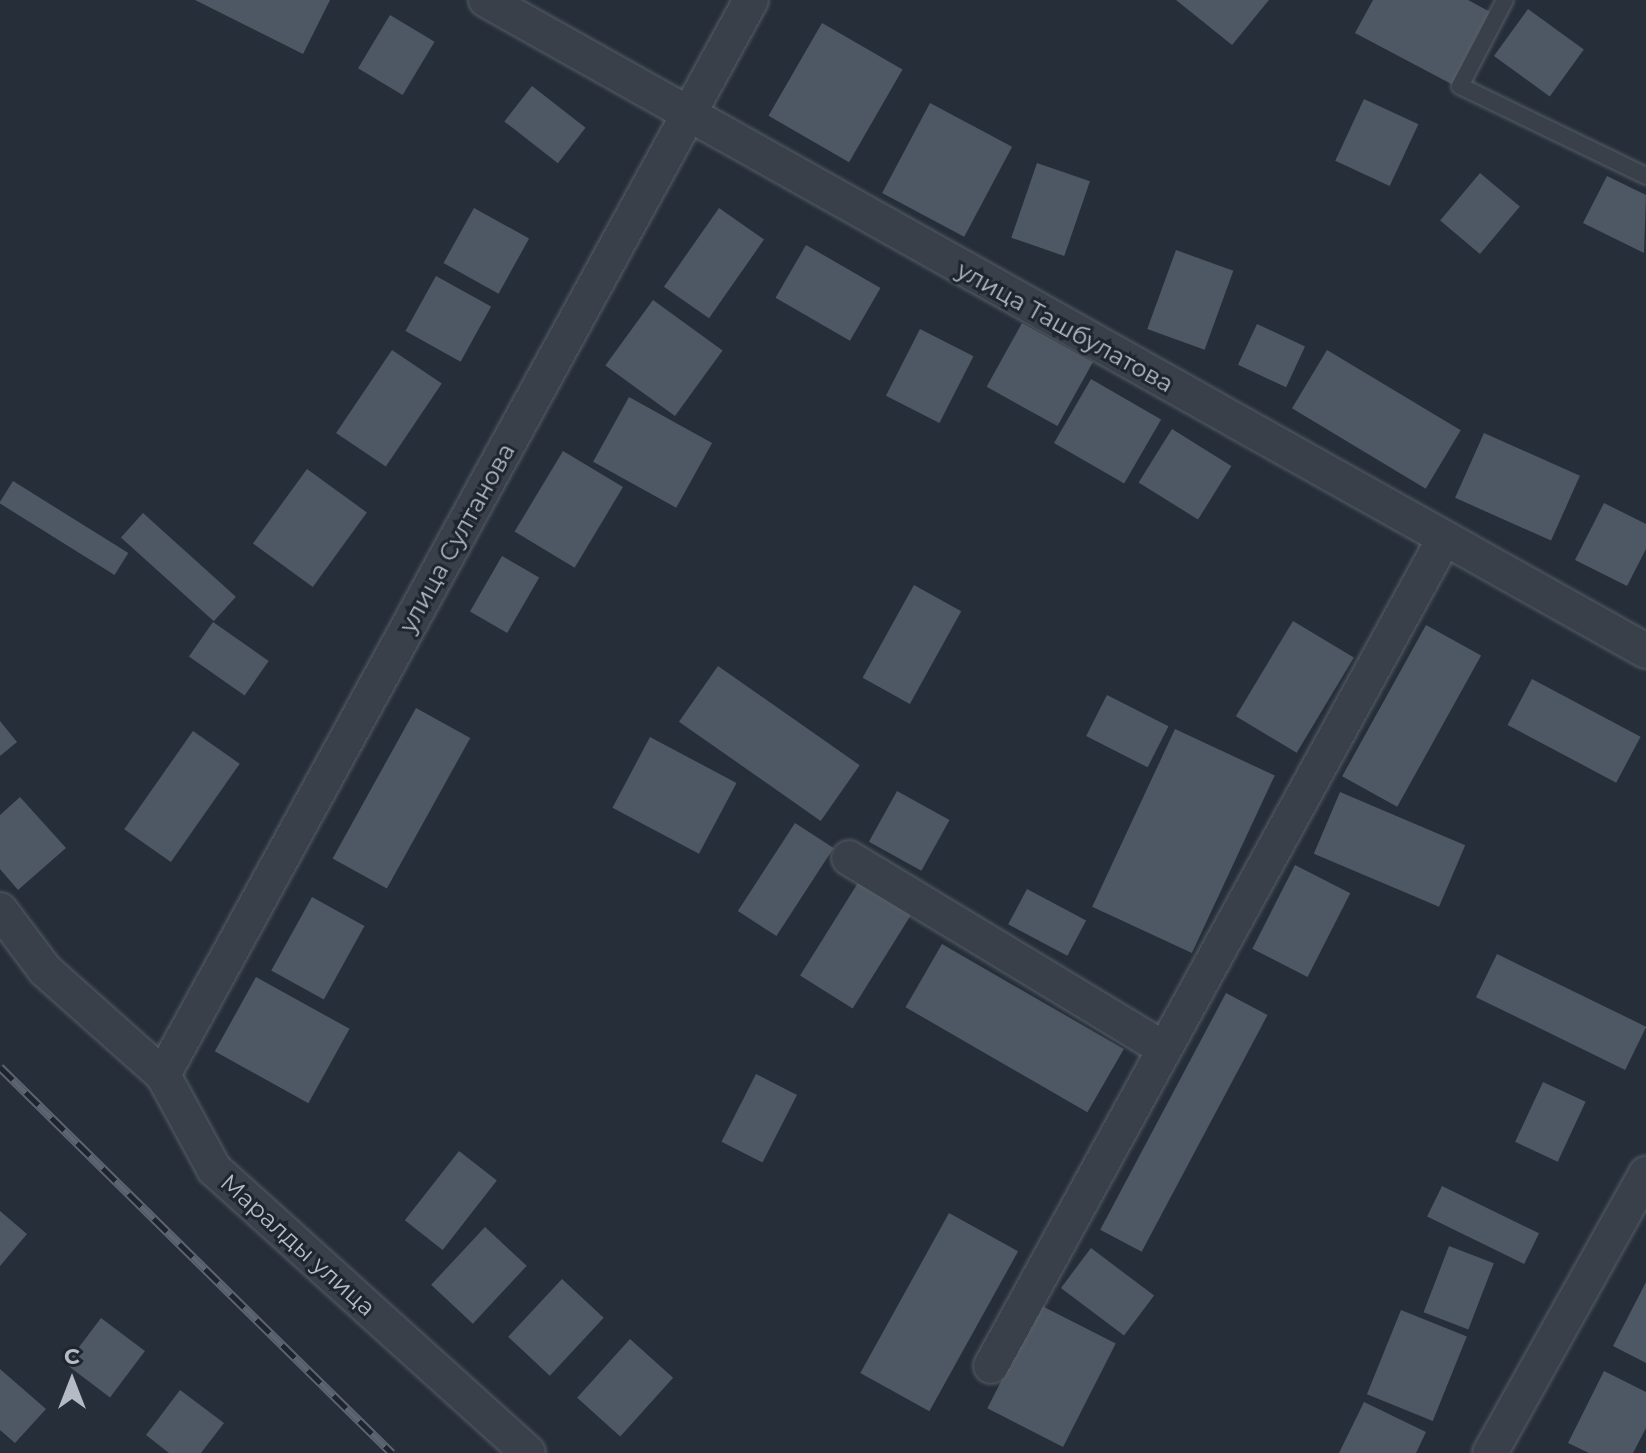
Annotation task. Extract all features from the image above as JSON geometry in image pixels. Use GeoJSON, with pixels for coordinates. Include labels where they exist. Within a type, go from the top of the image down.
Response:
{"type":"FeatureCollection","features":[{"type":"Feature","properties":{"kind":"street","name":"улица Ташбулатова"},"geometry":{"type":"LineString","coordinates":[[486,0],[688,118],[1646,651]]}},
{"type":"Feature","properties":{"kind":"street","name":"улица Султанова"},"geometry":{"type":"LineString","coordinates":[[163,1075],[751,0]]}},
{"type":"Feature","properties":{"kind":"street"},"geometry":{"type":"LineString","coordinates":[[991,1366],[1444,539]]}},
{"type":"Feature","properties":{"kind":"street"},"geometry":{"type":"LineString","coordinates":[[849,858],[1164,1049]]}},
{"type":"Feature","properties":{"kind":"street","name":"Маралды улица"},"geometry":{"type":"LineString","coordinates":[[0,910],[45,970],[163,1075],[214,1169],[528,1453]]}},
{"type":"Feature","properties":{"kind":"street"},"geometry":{"type":"LineString","coordinates":[[1490,1453],[1646,1174]]}},
{"type":"Feature","properties":{"kind":"lane"},"geometry":{"type":"LineString","coordinates":[[1505,0],[1460,86],[1646,176]]}},
{"type":"Feature","properties":{"kind":"building"},"geometry":{"type":"Polygon","coordinates":[[[195,0],[330,0],[303,54],[195,0]]]}},
{"type":"Feature","properties":{"kind":"building"},"geometry":{"type":"Polygon","coordinates":[[[1176,0],[1269,0],[1232,45],[1176,0]]]}},
{"type":"Feature","properties":{"kind":"building"},"geometry":{"type":"Polygon","coordinates":[[[1373,0],[1468,0],[1496,15],[1457,87],[1355,33],[1373,0]]]}},
{"type":"Feature","properties":{"kind":"building"},"geometry":{"type":"Polygon","coordinates":[[[1528,9],[1584,50],[1550,96],[1494,56],[1528,9]]]}},
{"type":"Feature","properties":{"kind":"building"},"geometry":{"type":"Polygon","coordinates":[[[390,15],[435,42],[403,95],[358,68],[390,15]]]}},
{"type":"Feature","properties":{"kind":"building"},"geometry":{"type":"Polygon","coordinates":[[[822,23],[903,70],[849,162],[768,116],[822,23]]]}},
{"type":"Feature","properties":{"kind":"building"},"geometry":{"type":"Polygon","coordinates":[[[532,86],[586,128],[558,163],[504,121],[532,86]]]}},
{"type":"Feature","properties":{"kind":"building"},"geometry":{"type":"Polygon","coordinates":[[[1364,99],[1418,124],[1390,186],[1335,161],[1364,99]]]}},
{"type":"Feature","properties":{"kind":"building"},"geometry":{"type":"Polygon","coordinates":[[[930,103],[1012,147],[964,237],[882,193],[930,103]]]}},
{"type":"Feature","properties":{"kind":"building"},"geometry":{"type":"Polygon","coordinates":[[[1037,163],[1090,181],[1064,256],[1011,238],[1037,163]]]}},
{"type":"Feature","properties":{"kind":"building"},"geometry":{"type":"Polygon","coordinates":[[[1480,173],[1520,206],[1480,254],[1440,220],[1480,173]]]}},
{"type":"Feature","properties":{"kind":"building"},"geometry":{"type":"Polygon","coordinates":[[[1607,176],[1646,195],[1644,253],[1583,223],[1607,176]]]}},
{"type":"Feature","properties":{"kind":"building"},"geometry":{"type":"Polygon","coordinates":[[[474,208],[529,239],[499,294],[443,263],[474,208]]]}},
{"type":"Feature","properties":{"kind":"building"},"geometry":{"type":"Polygon","coordinates":[[[719,208],[764,240],[709,318],[664,287],[719,208]]]}},
{"type":"Feature","properties":{"kind":"building"},"geometry":{"type":"Polygon","coordinates":[[[806,245],[880,288],[850,341],[776,298],[806,245]]]}},
{"type":"Feature","properties":{"kind":"building"},"geometry":{"type":"Polygon","coordinates":[[[1176,250],[1233,271],[1205,350],[1147,329],[1176,250]]]}},
{"type":"Feature","properties":{"kind":"building"},"geometry":{"type":"Polygon","coordinates":[[[436,276],[491,307],[461,362],[405,331],[436,276]]]}},
{"type":"Feature","properties":{"kind":"building"},"geometry":{"type":"Polygon","coordinates":[[[653,300],[723,351],[675,416],[605,366],[653,300]]]}},
{"type":"Feature","properties":{"kind":"building"},"geometry":{"type":"Polygon","coordinates":[[[1022,323],[1093,362],[1057,426],[987,387],[1022,323]]]}},
{"type":"Feature","properties":{"kind":"building"},"geometry":{"type":"Polygon","coordinates":[[[1257,324],[1305,346],[1286,387],[1238,365],[1257,324]]]}},
{"type":"Feature","properties":{"kind":"building"},"geometry":{"type":"Polygon","coordinates":[[[920,329],[973,356],[939,423],[886,396],[920,329]]]}},
{"type":"Feature","properties":{"kind":"building"},"geometry":{"type":"Polygon","coordinates":[[[392,350],[442,384],[386,466],[336,433],[392,350]]]}},
{"type":"Feature","properties":{"kind":"building"},"geometry":{"type":"Polygon","coordinates":[[[1327,350],[1461,430],[1426,489],[1292,408],[1327,350]]]}},
{"type":"Feature","properties":{"kind":"building"},"geometry":{"type":"Polygon","coordinates":[[[1091,379],[1161,420],[1124,484],[1054,443],[1091,379]]]}},
{"type":"Feature","properties":{"kind":"building"},"geometry":{"type":"Polygon","coordinates":[[[629,397],[712,443],[676,508],[593,462],[629,397]]]}},
{"type":"Feature","properties":{"kind":"building"},"geometry":{"type":"Polygon","coordinates":[[[1172,429],[1231,466],[1198,520],[1139,482],[1172,429]]]}},
{"type":"Feature","properties":{"kind":"building"},"geometry":{"type":"Polygon","coordinates":[[[1484,433],[1580,476],[1551,541],[1455,498],[1484,433]]]}},
{"type":"Feature","properties":{"kind":"building"},"geometry":{"type":"Polygon","coordinates":[[[563,451],[623,487],[575,568],[515,532],[563,451]]]}},
{"type":"Feature","properties":{"kind":"building"},"geometry":{"type":"Polygon","coordinates":[[[307,469],[367,512],[313,587],[253,543],[307,469]]]}},
{"type":"Feature","properties":{"kind":"building"},"geometry":{"type":"Polygon","coordinates":[[[13,481],[128,553],[115,575],[0,504],[13,481]]]}},
{"type":"Feature","properties":{"kind":"building"},"geometry":{"type":"Polygon","coordinates":[[[1604,503],[1646,524],[1646,549],[1627,586],[1575,560],[1604,503]]]}},
{"type":"Feature","properties":{"kind":"building"},"geometry":{"type":"Polygon","coordinates":[[[143,513],[236,597],[214,621],[121,538],[143,513]]]}},
{"type":"Feature","properties":{"kind":"building"},"geometry":{"type":"Polygon","coordinates":[[[502,556],[539,577],[507,633],[470,611],[502,556]]]}},
{"type":"Feature","properties":{"kind":"building"},"geometry":{"type":"Polygon","coordinates":[[[914,585],[961,611],[910,704],[863,678],[914,585]]]}},
{"type":"Feature","properties":{"kind":"building"},"geometry":{"type":"Polygon","coordinates":[[[1293,621],[1354,658],[1297,753],[1236,716],[1293,621]]]}},
{"type":"Feature","properties":{"kind":"building"},"geometry":{"type":"Polygon","coordinates":[[[213,622],[269,661],[245,695],[189,656],[213,622]]]}},
{"type":"Feature","properties":{"kind":"building"},"geometry":{"type":"Polygon","coordinates":[[[1426,625],[1481,656],[1397,807],[1342,776],[1426,625]]]}},
{"type":"Feature","properties":{"kind":"building"},"geometry":{"type":"Polygon","coordinates":[[[718,666],[860,765],[821,821],[679,722],[718,666]]]}},
{"type":"Feature","properties":{"kind":"building"},"geometry":{"type":"Polygon","coordinates":[[[1532,679],[1641,737],[1616,783],[1508,725],[1532,679]]]}},
{"type":"Feature","properties":{"kind":"building"},"geometry":{"type":"Polygon","coordinates":[[[1107,695],[1168,726],[1148,767],[1086,736],[1107,695]]]}},
{"type":"Feature","properties":{"kind":"building"},"geometry":{"type":"Polygon","coordinates":[[[416,708],[470,738],[387,888],[333,858],[416,708]]]}},
{"type":"Feature","properties":{"kind":"building"},"geometry":{"type":"Polygon","coordinates":[[[0,721],[17,742],[0,756],[0,721]]]}},
{"type":"Feature","properties":{"kind":"building"},"geometry":{"type":"Polygon","coordinates":[[[1175,729],[1275,775],[1192,953],[1092,907],[1175,729]]]}},
{"type":"Feature","properties":{"kind":"building"},"geometry":{"type":"Polygon","coordinates":[[[193,731],[240,764],[171,862],[124,829],[193,731]]]}},
{"type":"Feature","properties":{"kind":"building"},"geometry":{"type":"Polygon","coordinates":[[[650,737],[737,783],[699,854],[612,808],[650,737]]]}},
{"type":"Feature","properties":{"kind":"building"},"geometry":{"type":"Polygon","coordinates":[[[897,791],[949,820],[921,871],[869,842],[897,791]]]}},
{"type":"Feature","properties":{"kind":"building"},"geometry":{"type":"Polygon","coordinates":[[[1340,792],[1465,845],[1439,907],[1314,854],[1340,792]]]}},
{"type":"Feature","properties":{"kind":"building"},"geometry":{"type":"Polygon","coordinates":[[[20,797],[66,848],[18,890],[0,869],[0,815],[20,797]]]}},
{"type":"Feature","properties":{"kind":"building"},"geometry":{"type":"Polygon","coordinates":[[[795,823],[834,848],[776,936],[738,911],[795,823]]]}},
{"type":"Feature","properties":{"kind":"building"},"geometry":{"type":"Polygon","coordinates":[[[1295,865],[1350,893],[1308,977],[1252,949],[1295,865]]]}},
{"type":"Feature","properties":{"kind":"building"},"geometry":{"type":"Polygon","coordinates":[[[861,878],[914,911],[853,1008],[800,976],[861,878]]]}},
{"type":"Feature","properties":{"kind":"building"},"geometry":{"type":"Polygon","coordinates":[[[1027,889],[1086,920],[1067,956],[1008,924],[1027,889]]]}},
{"type":"Feature","properties":{"kind":"building"},"geometry":{"type":"Polygon","coordinates":[[[312,897],[364,926],[324,1000],[271,970],[312,897]]]}},
{"type":"Feature","properties":{"kind":"building"},"geometry":{"type":"Polygon","coordinates":[[[942,944],[1124,1049],[1087,1112],[906,1007],[942,944]]]}},
{"type":"Feature","properties":{"kind":"building"},"geometry":{"type":"Polygon","coordinates":[[[1497,954],[1646,1027],[1625,1070],[1476,997],[1497,954]]]}},
{"type":"Feature","properties":{"kind":"building"},"geometry":{"type":"Polygon","coordinates":[[[256,977],[350,1029],[308,1103],[215,1051],[256,977]]]}},
{"type":"Feature","properties":{"kind":"building"},"geometry":{"type":"Polygon","coordinates":[[[1226,993],[1267,1015],[1142,1252],[1100,1230],[1226,993]]]}},
{"type":"Feature","properties":{"kind":"building"},"geometry":{"type":"Polygon","coordinates":[[[756,1074],[797,1095],[762,1163],[721,1142],[756,1074]]]}},
{"type":"Feature","properties":{"kind":"building"},"geometry":{"type":"Polygon","coordinates":[[[1543,1082],[1586,1102],[1558,1162],[1515,1142],[1543,1082]]]}},
{"type":"Feature","properties":{"kind":"building"},"geometry":{"type":"Polygon","coordinates":[[[459,1151],[497,1181],[443,1250],[405,1220],[459,1151]]]}},
{"type":"Feature","properties":{"kind":"building"},"geometry":{"type":"Polygon","coordinates":[[[1442,1186],[1539,1233],[1524,1264],[1427,1217],[1442,1186]]]}},
{"type":"Feature","properties":{"kind":"building"},"geometry":{"type":"Polygon","coordinates":[[[0,1211],[27,1234],[0,1266],[0,1211]]]}},
{"type":"Feature","properties":{"kind":"building"},"geometry":{"type":"Polygon","coordinates":[[[949,1213],[1018,1251],[929,1411],[860,1373],[949,1213]]]}},
{"type":"Feature","properties":{"kind":"building"},"geometry":{"type":"Polygon","coordinates":[[[485,1227],[527,1266],[473,1324],[431,1285],[485,1227]]]}},
{"type":"Feature","properties":{"kind":"building"},"geometry":{"type":"Polygon","coordinates":[[[1449,1246],[1494,1263],[1468,1329],[1424,1312],[1449,1246]]]}},
{"type":"Feature","properties":{"kind":"building"},"geometry":{"type":"Polygon","coordinates":[[[1091,1248],[1154,1296],[1124,1335],[1061,1288],[1091,1248]]]}},
{"type":"Feature","properties":{"kind":"building"},"geometry":{"type":"Polygon","coordinates":[[[562,1279],[604,1318],[550,1376],[508,1337],[562,1279]]]}},
{"type":"Feature","properties":{"kind":"building"},"geometry":{"type":"Polygon","coordinates":[[[1646,1282],[1646,1363],[1613,1346],[1646,1282]]]}},
{"type":"Feature","properties":{"kind":"building"},"geometry":{"type":"Polygon","coordinates":[[[1040,1305],[1116,1344],[1063,1447],[987,1408],[1040,1305]]]}},
{"type":"Feature","properties":{"kind":"building"},"geometry":{"type":"Polygon","coordinates":[[[1401,1310],[1467,1337],[1433,1421],[1367,1394],[1401,1310]]]}},
{"type":"Feature","properties":{"kind":"building"},"geometry":{"type":"Polygon","coordinates":[[[101,1318],[145,1351],[110,1397],[66,1364],[101,1318]]]}},
{"type":"Feature","properties":{"kind":"building"},"geometry":{"type":"Polygon","coordinates":[[[630,1339],[673,1378],[620,1437],[577,1398],[630,1339]]]}},
{"type":"Feature","properties":{"kind":"building"},"geometry":{"type":"Polygon","coordinates":[[[0,1369],[46,1409],[15,1443],[0,1430],[0,1369]]]}},
{"type":"Feature","properties":{"kind":"building"},"geometry":{"type":"Polygon","coordinates":[[[1604,1371],[1646,1392],[1646,1428],[1633,1453],[1589,1453],[1568,1443],[1604,1371]]]}},
{"type":"Feature","properties":{"kind":"building"},"geometry":{"type":"Polygon","coordinates":[[[180,1390],[224,1423],[201,1453],[169,1453],[146,1435],[180,1390]]]}},
{"type":"Feature","properties":{"kind":"building"},"geometry":{"type":"Polygon","coordinates":[[[1364,1402],[1426,1432],[1416,1453],[1339,1453],[1364,1402]]]}},
{"type":"Feature","properties":{"kind":"railway"},"geometry":{"type":"LineString","coordinates":[[0,1067],[392,1453]]}}]}
